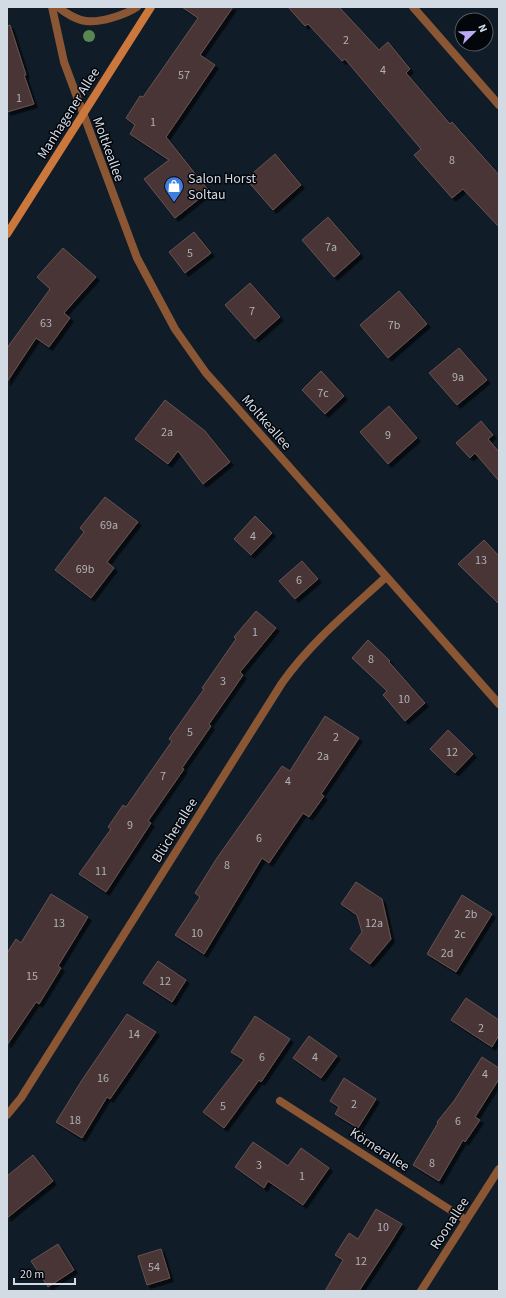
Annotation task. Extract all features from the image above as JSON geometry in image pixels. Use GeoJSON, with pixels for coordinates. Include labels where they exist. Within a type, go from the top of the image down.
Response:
{"type":"FeatureCollection","features":[{"type":"Feature","properties":{"kind":"main road","name":"Manhagener Allee"},"geometry":{"type":"LineString","coordinates":[[7,234],[151,7]]}},
{"type":"Feature","properties":{"kind":"street","name":"Moltkeallee"},"geometry":{"type":"LineString","coordinates":[[52,7],[64,62],[136,258],[175,329],[215,383],[499,704]]}},
{"type":"Feature","properties":{"kind":"street"},"geometry":{"type":"LineString","coordinates":[[58,7],[71,15],[86,21],[114,18],[137,7]]}},
{"type":"Feature","properties":{"kind":"street"},"geometry":{"type":"LineString","coordinates":[[412,7],[499,105]]}},
{"type":"Feature","properties":{"kind":"street","name":"Blücherallee"},"geometry":{"type":"LineString","coordinates":[[7,1115],[21,1098],[282,683],[295,665],[325,632],[386,577]]}},
{"type":"Feature","properties":{"kind":"street","name":"Körnerallee"},"geometry":{"type":"LineString","coordinates":[[280,1101],[466,1220]]}},
{"type":"Feature","properties":{"kind":"street","name":"Roonallee"},"geometry":{"type":"LineString","coordinates":[[421,1291],[499,1169]]}},
{"type":"Feature","properties":{"kind":"building"},"geometry":{"type":"Polygon","coordinates":[[[182,7],[233,7],[200,55],[215,65],[166,137],[209,191],[175,218],[144,179],[169,160],[130,134],[135,125],[126,118],[140,96],[143,97],[198,18],[182,7]]]}},
{"type":"Feature","properties":{"kind":"building"},"geometry":{"type":"Polygon","coordinates":[[[288,7],[339,7],[379,50],[388,42],[410,69],[406,73],[450,124],[452,122],[499,175],[499,227],[463,189],[452,198],[414,155],[421,149],[345,59],[342,61],[308,24],[305,26],[288,7]]]}},
{"type":"Feature","properties":{"kind":"building"},"geometry":{"type":"Polygon","coordinates":[[[10,25],[34,104],[7,112],[7,26],[10,25]]]}},
{"type":"Feature","properties":{"kind":"building"},"geometry":{"type":"Polygon","coordinates":[[[275,154],[301,185],[273,210],[246,179],[275,154]]]}},
{"type":"Feature","properties":{"kind":"building"},"geometry":{"type":"Polygon","coordinates":[[[328,217],[360,254],[334,277],[302,240],[328,217]]]}},
{"type":"Feature","properties":{"kind":"building"},"geometry":{"type":"Polygon","coordinates":[[[194,232],[211,253],[185,273],[169,252],[194,232]]]}},
{"type":"Feature","properties":{"kind":"building"},"geometry":{"type":"Polygon","coordinates":[[[63,248],[96,277],[64,313],[70,318],[49,347],[36,338],[7,382],[7,348],[50,289],[37,277],[63,248]]]}},
{"type":"Feature","properties":{"kind":"building"},"geometry":{"type":"Polygon","coordinates":[[[250,283],[280,317],[255,339],[225,305],[250,283]]]}},
{"type":"Feature","properties":{"kind":"building"},"geometry":{"type":"Polygon","coordinates":[[[399,291],[427,324],[388,358],[360,325],[399,291]]]}},
{"type":"Feature","properties":{"kind":"building"},"geometry":{"type":"Polygon","coordinates":[[[459,348],[487,380],[457,405],[429,373],[459,348]]]}},
{"type":"Feature","properties":{"kind":"building"},"geometry":{"type":"Polygon","coordinates":[[[321,371],[344,396],[325,414],[302,390],[321,371]]]}},
{"type":"Feature","properties":{"kind":"building"},"geometry":{"type":"Polygon","coordinates":[[[165,400],[205,431],[230,462],[203,484],[178,451],[168,464],[135,439],[165,400]]]}},
{"type":"Feature","properties":{"kind":"building"},"geometry":{"type":"Polygon","coordinates":[[[389,406],[417,438],[388,464],[360,432],[389,406]]]}},
{"type":"Feature","properties":{"kind":"building"},"geometry":{"type":"Polygon","coordinates":[[[481,421],[493,435],[488,439],[499,452],[499,481],[475,453],[470,458],[456,443],[481,421]]]}},
{"type":"Feature","properties":{"kind":"building"},"geometry":{"type":"Polygon","coordinates":[[[105,497],[138,522],[107,562],[114,568],[91,598],[55,570],[84,532],[80,528],[105,497]]]}},
{"type":"Feature","properties":{"kind":"building"},"geometry":{"type":"Polygon","coordinates":[[[255,516],[272,533],[251,555],[234,539],[255,516]]]}},
{"type":"Feature","properties":{"kind":"building"},"geometry":{"type":"Polygon","coordinates":[[[484,540],[499,556],[499,604],[458,564],[484,540]]]}},
{"type":"Feature","properties":{"kind":"building"},"geometry":{"type":"Polygon","coordinates":[[[302,561],[318,579],[295,599],[279,581],[302,561]]]}},
{"type":"Feature","properties":{"kind":"building"},"geometry":{"type":"Polygon","coordinates":[[[256,611],[276,628],[240,672],[243,675],[209,724],[211,726],[182,768],[184,769],[148,821],[151,823],[106,892],[79,874],[111,829],[108,827],[123,805],[126,807],[172,741],[169,739],[204,689],[202,688],[236,639],[234,637],[256,611]]]}},
{"type":"Feature","properties":{"kind":"building"},"geometry":{"type":"Polygon","coordinates":[[[368,640],[390,661],[389,662],[425,703],[405,721],[383,695],[387,691],[352,658],[368,640]]]}},
{"type":"Feature","properties":{"kind":"building"},"geometry":{"type":"Polygon","coordinates":[[[325,716],[359,738],[321,794],[324,796],[309,817],[303,813],[269,863],[262,858],[204,954],[175,935],[200,897],[195,893],[217,858],[282,766],[290,771],[325,716]]]}},
{"type":"Feature","properties":{"kind":"building"},"geometry":{"type":"Polygon","coordinates":[[[448,730],[473,754],[455,773],[430,749],[448,730]]]}},
{"type":"Feature","properties":{"kind":"building"},"geometry":{"type":"Polygon","coordinates":[[[356,882],[382,899],[391,939],[370,964],[350,949],[362,932],[357,915],[341,904],[356,882]]]}},
{"type":"Feature","properties":{"kind":"building"},"geometry":{"type":"Polygon","coordinates":[[[51,894],[88,917],[58,966],[61,968],[39,1004],[36,1002],[7,1045],[7,953],[16,939],[21,943],[51,894]]]}},
{"type":"Feature","properties":{"kind":"building"},"geometry":{"type":"Polygon","coordinates":[[[462,895],[492,914],[456,972],[427,954],[462,895]]]}},
{"type":"Feature","properties":{"kind":"building"},"geometry":{"type":"Polygon","coordinates":[[[158,961],[186,980],[172,1002],[143,983],[158,961]]]}},
{"type":"Feature","properties":{"kind":"building"},"geometry":{"type":"Polygon","coordinates":[[[466,998],[499,1020],[499,1035],[492,1047],[451,1020],[466,998]]]}},
{"type":"Feature","properties":{"kind":"building"},"geometry":{"type":"Polygon","coordinates":[[[127,1014],[156,1032],[110,1099],[107,1097],[82,1138],[56,1122],[82,1080],[127,1014]]]}},
{"type":"Feature","properties":{"kind":"building"},"geometry":{"type":"Polygon","coordinates":[[[255,1016],[290,1039],[261,1082],[259,1080],[224,1128],[203,1112],[244,1060],[231,1052],[255,1016]]]}},
{"type":"Feature","properties":{"kind":"building"},"geometry":{"type":"Polygon","coordinates":[[[309,1036],[337,1056],[321,1078],[293,1058],[309,1036]]]}},
{"type":"Feature","properties":{"kind":"building"},"geometry":{"type":"Polygon","coordinates":[[[482,1057],[499,1068],[499,1079],[475,1117],[480,1120],[465,1142],[463,1140],[439,1181],[413,1165],[438,1123],[437,1122],[454,1101],[482,1057]]]}},
{"type":"Feature","properties":{"kind":"building"},"geometry":{"type":"Polygon","coordinates":[[[344,1078],[376,1099],[358,1128],[335,1114],[339,1107],[330,1101],[344,1078]]]}},
{"type":"Feature","properties":{"kind":"building"},"geometry":{"type":"Polygon","coordinates":[[[253,1142],[288,1166],[301,1148],[329,1168],[303,1205],[268,1181],[264,1188],[235,1167],[253,1142]]]}},
{"type":"Feature","properties":{"kind":"building"},"geometry":{"type":"Polygon","coordinates":[[[33,1155],[53,1181],[7,1218],[7,1176],[33,1155]]]}},
{"type":"Feature","properties":{"kind":"building"},"geometry":{"type":"Polygon","coordinates":[[[376,1209],[402,1224],[389,1245],[359,1291],[325,1291],[343,1260],[335,1255],[349,1233],[358,1239],[376,1209]]]}},
{"type":"Feature","properties":{"kind":"building"},"geometry":{"type":"Polygon","coordinates":[[[58,1244],[74,1270],[48,1287],[31,1261],[58,1244]]]}},
{"type":"Feature","properties":{"kind":"building"},"geometry":{"type":"Polygon","coordinates":[[[161,1249],[170,1278],[147,1285],[138,1256],[161,1249]]]}},
{"type":"Feature","properties":{"kind":"place","name":"Salon Horst Soltau"},"geometry":{"type":"Point","coordinates":[174,203]}}]}
